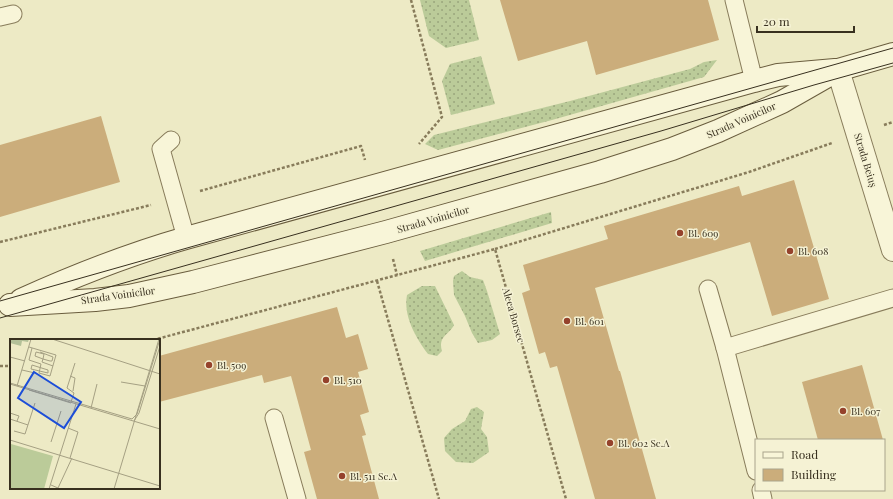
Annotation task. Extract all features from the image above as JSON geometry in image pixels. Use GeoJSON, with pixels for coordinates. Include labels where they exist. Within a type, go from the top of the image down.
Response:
{"type":"FeatureCollection","features":[{"type":"Feature","properties":{"kind":"main road","name":"Strada Voinicilor"},"geometry":{"type":"LineString","coordinates":[[5,307],[71,278],[165,244],[186,238],[754,81],[778,75],[838,70],[893,54]]}},
{"type":"Feature","properties":{"kind":"main road","name":"Strada Voinicilor"},"geometry":{"type":"LineString","coordinates":[[5,307],[129,296],[193,282],[386,232],[592,174],[672,149],[718,131],[782,102],[838,70]]}},
{"type":"Feature","properties":{"kind":"main road","name":"Strada Beiuș"},"geometry":{"type":"LineString","coordinates":[[838,70],[893,250]]}},
{"type":"Feature","properties":{"kind":"lane"},"geometry":{"type":"LineString","coordinates":[[734,0],[754,81]]}},
{"type":"Feature","properties":{"kind":"lane"},"geometry":{"type":"LineString","coordinates":[[171,140],[161,149],[186,238]]}},
{"type":"Feature","properties":{"kind":"lane"},"geometry":{"type":"LineString","coordinates":[[708,289],[725,348],[755,467]]}},
{"type":"Feature","properties":{"kind":"lane"},"geometry":{"type":"LineString","coordinates":[[725,348],[893,298]]}},
{"type":"Feature","properties":{"kind":"lane"},"geometry":{"type":"LineString","coordinates":[[274,418],[297,499]]}},
{"type":"Feature","properties":{"kind":"path"},"geometry":{"type":"LineString","coordinates":[[411,0],[442,117],[416,148]]}},
{"type":"Feature","properties":{"kind":"path"},"geometry":{"type":"LineString","coordinates":[[157,339],[495,249],[749,172],[893,122]]}},
{"type":"Feature","properties":{"kind":"path","name":"Aleea Borsec"},"geometry":{"type":"LineString","coordinates":[[495,249],[566,499]]}},
{"type":"Feature","properties":{"kind":"path"},"geometry":{"type":"LineString","coordinates":[[377,281],[439,499]]}},
{"type":"Feature","properties":{"kind":"green space"},"geometry":{"type":"Polygon","coordinates":[[[420,0],[469,0],[479,40],[446,48],[429,36],[420,0]]]}},
{"type":"Feature","properties":{"kind":"green space"},"geometry":{"type":"Polygon","coordinates":[[[481,56],[495,104],[451,115],[442,81],[450,64],[481,56]]]}},
{"type":"Feature","properties":{"kind":"green space"},"geometry":{"type":"Polygon","coordinates":[[[717,60],[704,77],[552,120],[438,150],[425,144],[434,135],[570,101],[690,69],[704,62],[717,60]]]}},
{"type":"Feature","properties":{"kind":"green space"},"geometry":{"type":"Polygon","coordinates":[[[551,212],[552,223],[425,261],[420,251],[551,212]]]}},
{"type":"Feature","properties":{"kind":"green space"},"geometry":{"type":"Polygon","coordinates":[[[462,271],[470,277],[483,280],[500,334],[492,340],[478,343],[454,295],[454,276],[462,271]]]}},
{"type":"Feature","properties":{"kind":"green space"},"geometry":{"type":"Polygon","coordinates":[[[422,286],[435,286],[454,325],[442,339],[442,351],[437,356],[428,354],[423,348],[415,334],[407,311],[407,295],[422,286]]]}},
{"type":"Feature","properties":{"kind":"green space"},"geometry":{"type":"Polygon","coordinates":[[[477,407],[484,412],[481,429],[487,437],[489,452],[473,463],[456,462],[445,451],[444,438],[452,429],[465,421],[471,409],[477,407]]]}},
{"type":"Feature","properties":{"kind":"building"},"geometry":{"type":"Polygon","coordinates":[[[500,0],[708,0],[719,40],[596,75],[587,41],[518,61],[500,0]]]}},
{"type":"Feature","properties":{"kind":"building"},"geometry":{"type":"Polygon","coordinates":[[[101,116],[120,182],[0,217],[0,145],[101,116]]]}},
{"type":"Feature","properties":{"kind":"building"},"geometry":{"type":"Polygon","coordinates":[[[794,180],[829,299],[772,316],[750,242],[595,288],[656,499],[595,499],[557,366],[550,368],[545,352],[539,354],[522,293],[530,290],[523,265],[608,239],[604,226],[739,186],[742,196],[794,180]]]}},
{"type":"Feature","properties":{"kind":"building"},"geometry":{"type":"Polygon","coordinates":[[[337,307],[346,338],[358,334],[368,369],[358,372],[369,412],[360,415],[366,435],[362,436],[379,499],[317,499],[304,452],[311,450],[291,376],[264,383],[262,375],[160,402],[160,356],[337,307]]]}},
{"type":"Feature","properties":{"kind":"building","name":"Bl. 607"},"geometry":{"type":"Polygon","coordinates":[[[862,365],[883,439],[818,439],[802,382],[862,365]]]}},
{"type":"Feature","properties":{"kind":"tram line"},"geometry":{"type":"LineString","coordinates":[[0,301],[893,48]]}},
{"type":"Feature","properties":{"kind":"tram line"},"geometry":{"type":"LineString","coordinates":[[0,318],[661,131],[893,63]]}},
{"type":"Feature","properties":{"kind":"place","name":"Bl. 609"},"geometry":{"type":"Point","coordinates":[680,233]}},
{"type":"Feature","properties":{"kind":"place","name":"Bl. 608"},"geometry":{"type":"Point","coordinates":[790,251]}},
{"type":"Feature","properties":{"kind":"place","name":"Bl. 601"},"geometry":{"type":"Point","coordinates":[567,321]}},
{"type":"Feature","properties":{"kind":"place","name":"Bl. 509"},"geometry":{"type":"Point","coordinates":[209,365]}},
{"type":"Feature","properties":{"kind":"place","name":"Bl. 510"},"geometry":{"type":"Point","coordinates":[326,380]}},
{"type":"Feature","properties":{"kind":"place","name":"Bl. 607"},"geometry":{"type":"Point","coordinates":[843,411]}},
{"type":"Feature","properties":{"kind":"place","name":"Bl. 602 Sc.A"},"geometry":{"type":"Point","coordinates":[610,443]}},
{"type":"Feature","properties":{"kind":"place","name":"Bl. 511 Sc.A"},"geometry":{"type":"Point","coordinates":[342,476]}}]}
